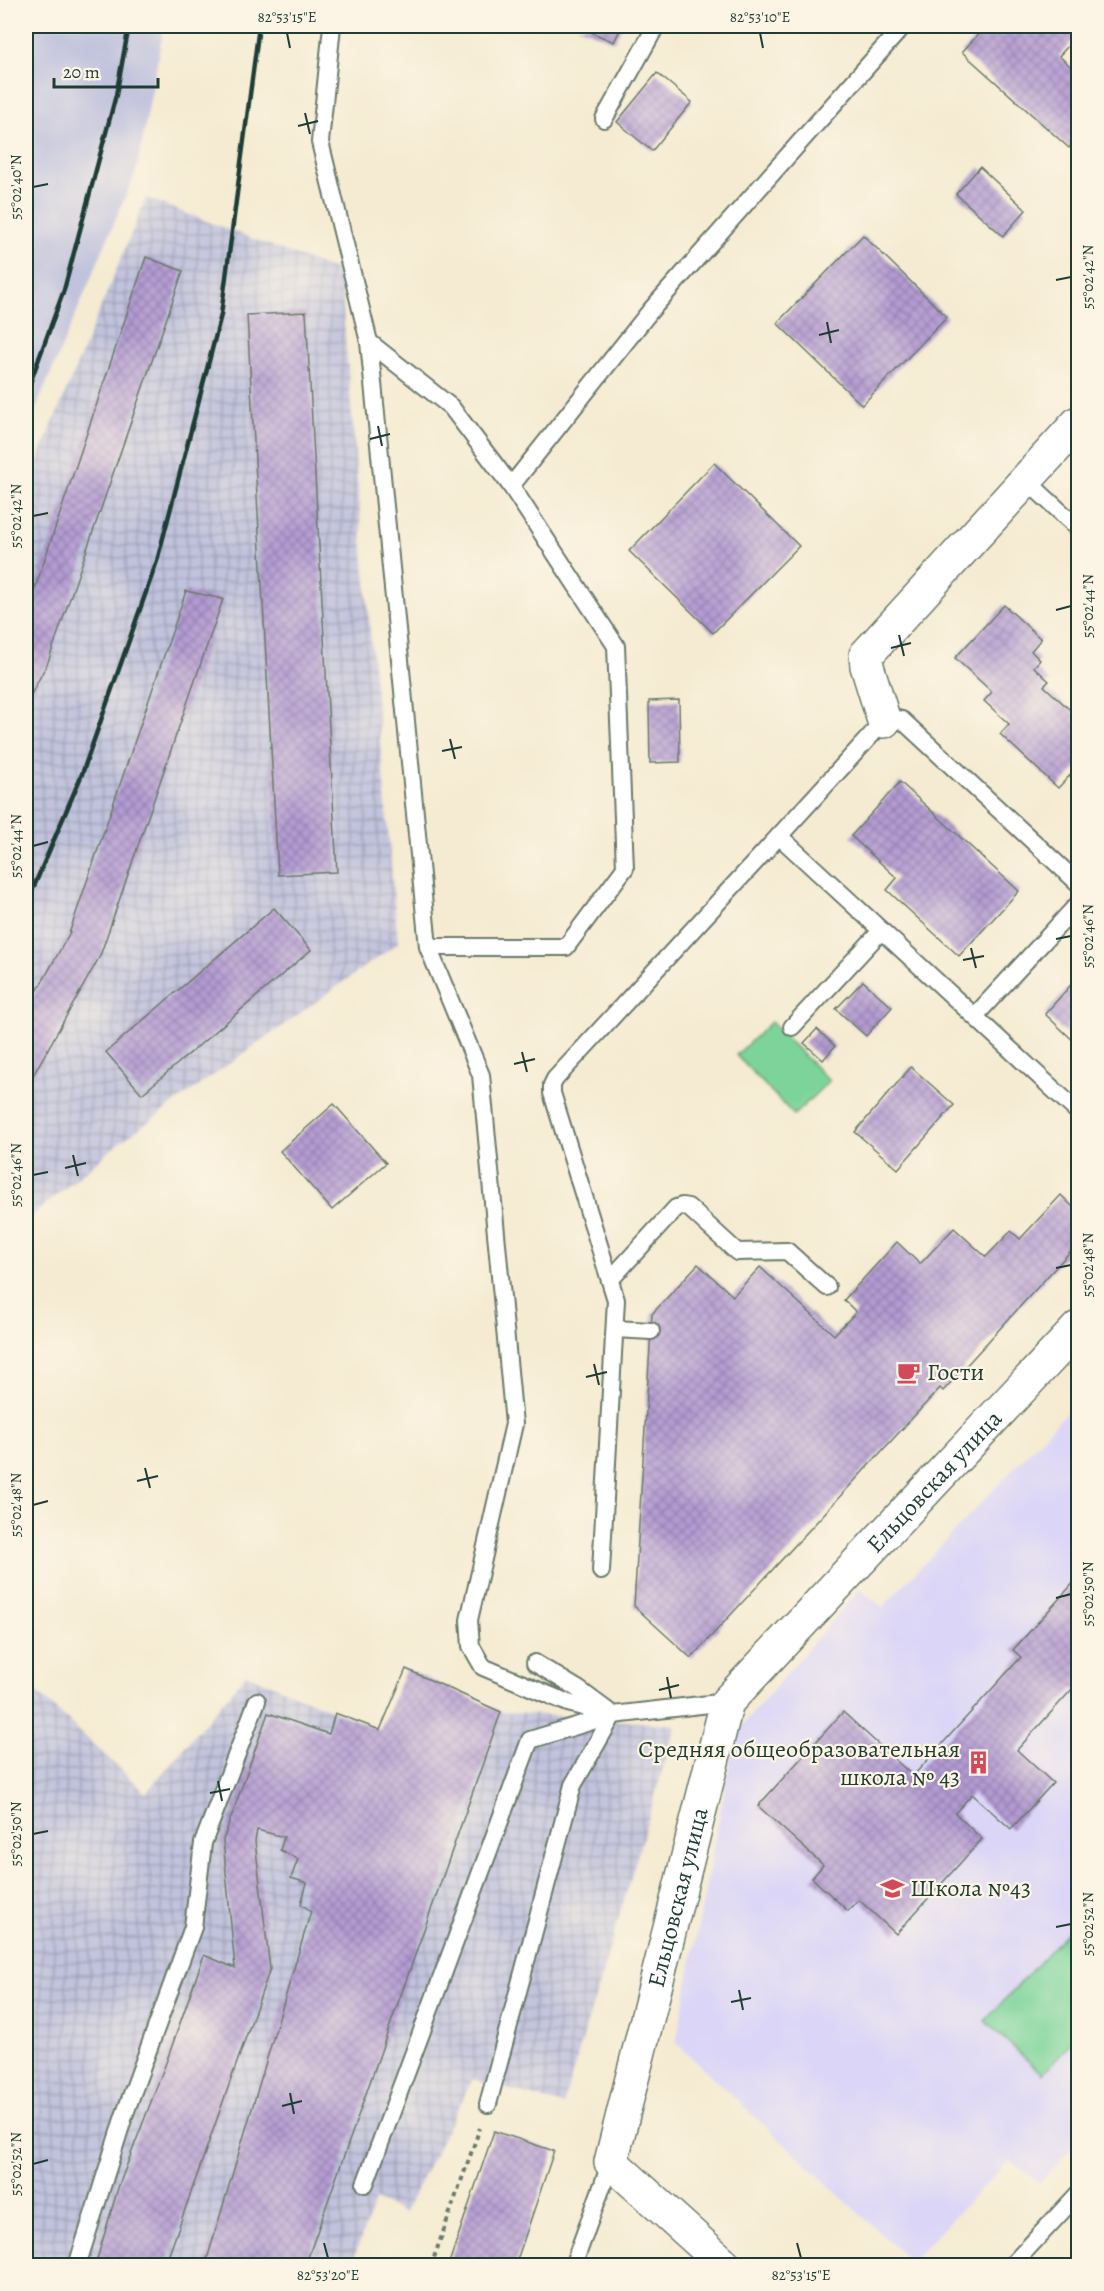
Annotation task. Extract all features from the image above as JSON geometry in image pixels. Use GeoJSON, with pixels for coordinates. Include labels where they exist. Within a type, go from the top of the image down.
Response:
{"type":"FeatureCollection","features":[{"type":"Feature","properties":{"kind":"street"},"geometry":{"type":"LineString","coordinates":[[884,721],[867,666],[866,655],[1078,423]]}},
{"type":"Feature","properties":{"kind":"street","name":"Ельцовская улица"},"geometry":{"type":"LineString","coordinates":[[611,2162],[728,1702],[1078,1328]]}},
{"type":"Feature","properties":{"kind":"street"},"geometry":{"type":"LineString","coordinates":[[611,2162],[726,2265]]}},
{"type":"Feature","properties":{"kind":"lane"},"geometry":{"type":"LineString","coordinates":[[332,26],[320,142],[369,342],[429,947],[481,1075],[514,1424],[469,1620],[471,1646],[483,1667],[568,1703],[613,1715]]}},
{"type":"Feature","properties":{"kind":"lane"},"geometry":{"type":"LineString","coordinates":[[604,119],[656,26]]}},
{"type":"Feature","properties":{"kind":"lane"},"geometry":{"type":"LineString","coordinates":[[511,486],[651,310],[903,26]]}},
{"type":"Feature","properties":{"kind":"lane"},"geometry":{"type":"LineString","coordinates":[[369,342],[451,407],[511,486],[616,646],[625,868],[566,947],[429,947]]}},
{"type":"Feature","properties":{"kind":"lane"},"geometry":{"type":"LineString","coordinates":[[1026,480],[1078,528]]}},
{"type":"Feature","properties":{"kind":"lane"},"geometry":{"type":"LineString","coordinates":[[601,1571],[616,1300],[552,1093],[555,1079],[884,721],[893,718],[902,720],[1078,883]]}},
{"type":"Feature","properties":{"kind":"lane"},"geometry":{"type":"LineString","coordinates":[[778,836],[1078,1112]]}},
{"type":"Feature","properties":{"kind":"lane"},"geometry":{"type":"LineString","coordinates":[[975,1017],[1078,904]]}},
{"type":"Feature","properties":{"kind":"lane"},"geometry":{"type":"LineString","coordinates":[[792,1026],[881,931]]}},
{"type":"Feature","properties":{"kind":"lane"},"geometry":{"type":"LineString","coordinates":[[610,1280],[676,1208],[682,1206],[688,1207],[737,1252],[787,1251],[827,1287]]}},
{"type":"Feature","properties":{"kind":"lane"},"geometry":{"type":"LineString","coordinates":[[615,1329],[651,1331]]}},
{"type":"Feature","properties":{"kind":"lane"},"geometry":{"type":"LineString","coordinates":[[535,1663],[578,1689],[613,1715]]}},
{"type":"Feature","properties":{"kind":"lane"},"geometry":{"type":"LineString","coordinates":[[77,2265],[124,2116],[193,1927],[203,1843],[256,1701]]}},
{"type":"Feature","properties":{"kind":"lane"},"geometry":{"type":"LineString","coordinates":[[366,2184],[530,1740],[613,1715],[728,1702]]}},
{"type":"Feature","properties":{"kind":"lane"},"geometry":{"type":"LineString","coordinates":[[488,2104],[573,1785],[613,1715]]}},
{"type":"Feature","properties":{"kind":"lane"},"geometry":{"type":"LineString","coordinates":[[573,2265],[611,2162]]}},
{"type":"Feature","properties":{"kind":"lane"},"geometry":{"type":"LineString","coordinates":[[1011,2265],[1078,2194]]}},
{"type":"Feature","properties":{"kind":"path"},"geometry":{"type":"LineString","coordinates":[[431,2265],[488,2104]]}},
{"type":"Feature","properties":{"kind":"shaded area"},"geometry":{"type":"Polygon","coordinates":[[[26,26],[164,26],[137,169],[26,432],[26,26]]]}},
{"type":"Feature","properties":{"kind":"shaded area"},"geometry":{"type":"Polygon","coordinates":[[[146,198],[340,272],[398,943],[119,1143],[26,1221],[26,488],[146,198]]]}},
{"type":"Feature","properties":{"kind":"shaded area","name":"Школа №43"},"geometry":{"type":"Polygon","coordinates":[[[1078,1400],[1078,2141],[1040,2183],[1009,2160],[911,2262],[676,2043],[735,1734],[859,1589],[883,1607],[1078,1400]]]}},
{"type":"Feature","properties":{"kind":"shaded area"},"geometry":{"type":"Polygon","coordinates":[[[406,1669],[501,1712],[676,1725],[563,2105],[473,2079],[404,2213],[375,2200],[351,2265],[26,2265],[26,1682],[146,1793],[246,1674],[380,1730],[406,1669]]]}},
{"type":"Feature","properties":{"kind":"green space"},"geometry":{"type":"Polygon","coordinates":[[[771,1022],[829,1081],[794,1115],[736,1055],[771,1022]]]}},
{"type":"Feature","properties":{"kind":"green space"},"geometry":{"type":"Polygon","coordinates":[[[1078,1920],[1078,2035],[1042,2074],[985,2021],[1078,1920]]]}},
{"type":"Feature","properties":{"kind":"building"},"geometry":{"type":"Polygon","coordinates":[[[577,26],[622,26],[614,42],[577,26]]]}},
{"type":"Feature","properties":{"kind":"building"},"geometry":{"type":"Polygon","coordinates":[[[986,26],[1078,26],[1078,35],[1059,56],[1078,73],[1078,137],[1069,148],[962,52],[986,26]]]}},
{"type":"Feature","properties":{"kind":"building"},"geometry":{"type":"Polygon","coordinates":[[[657,73],[692,102],[652,151],[617,122],[657,73]]]}},
{"type":"Feature","properties":{"kind":"building"},"geometry":{"type":"Polygon","coordinates":[[[980,167],[1026,210],[1003,236],[956,194],[980,167]]]}},
{"type":"Feature","properties":{"kind":"building"},"geometry":{"type":"Polygon","coordinates":[[[863,235],[947,317],[862,405],[777,323],[863,235]]]}},
{"type":"Feature","properties":{"kind":"building"},"geometry":{"type":"Polygon","coordinates":[[[146,257],[183,271],[48,662],[26,704],[26,615],[146,257]]]}},
{"type":"Feature","properties":{"kind":"building"},"geometry":{"type":"Polygon","coordinates":[[[306,312],[337,872],[278,875],[247,315],[306,312]]]}},
{"type":"Feature","properties":{"kind":"building"},"geometry":{"type":"Polygon","coordinates":[[[714,463],[799,546],[713,633],[629,551],[714,463]]]}},
{"type":"Feature","properties":{"kind":"building"},"geometry":{"type":"Polygon","coordinates":[[[186,591],[223,599],[100,956],[26,1088],[26,1011],[69,934],[186,591]]]}},
{"type":"Feature","properties":{"kind":"building"},"geometry":{"type":"Polygon","coordinates":[[[1004,605],[1041,639],[1031,651],[1040,660],[1034,667],[1049,681],[1044,686],[1078,717],[1078,767],[1058,788],[1000,734],[1009,724],[984,701],[992,692],[955,658],[1004,605]]]}},
{"type":"Feature","properties":{"kind":"building"},"geometry":{"type":"Polygon","coordinates":[[[679,700],[680,762],[650,763],[649,701],[679,700]]]}},
{"type":"Feature","properties":{"kind":"building"},"geometry":{"type":"Polygon","coordinates":[[[900,782],[1019,891],[959,956],[887,890],[897,878],[851,836],[900,782]]]}},
{"type":"Feature","properties":{"kind":"building"},"geometry":{"type":"Polygon","coordinates":[[[274,908],[311,950],[142,1094],[106,1052],[274,908]]]}},
{"type":"Feature","properties":{"kind":"building"},"geometry":{"type":"Polygon","coordinates":[[[1078,977],[1078,1045],[1045,1014],[1078,977]]]}},
{"type":"Feature","properties":{"kind":"building"},"geometry":{"type":"Polygon","coordinates":[[[863,981],[892,1007],[866,1036],[836,1009],[863,981]]]}},
{"type":"Feature","properties":{"kind":"building"},"geometry":{"type":"Polygon","coordinates":[[[817,1029],[835,1046],[823,1060],[804,1043],[817,1029]]]}},
{"type":"Feature","properties":{"kind":"building"},"geometry":{"type":"Polygon","coordinates":[[[911,1067],[954,1105],[898,1169],[855,1132],[911,1067]]]}},
{"type":"Feature","properties":{"kind":"building"},"geometry":{"type":"Polygon","coordinates":[[[334,1104],[386,1163],[332,1210],[280,1151],[334,1104]]]}},
{"type":"Feature","properties":{"kind":"building"},"geometry":{"type":"Polygon","coordinates":[[[1061,1195],[1078,1212],[1078,1243],[943,1391],[940,1388],[691,1658],[634,1606],[652,1314],[698,1264],[733,1296],[760,1267],[834,1335],[856,1312],[844,1300],[897,1242],[920,1264],[954,1228],[986,1257],[1011,1231],[1020,1239],[1061,1195]]]}},
{"type":"Feature","properties":{"kind":"building","name":"Средняя общеобразовательная школа № 43"},"geometry":{"type":"Polygon","coordinates":[[[1078,1578],[1078,1691],[1074,1687],[1017,1750],[1053,1783],[1011,1829],[972,1794],[955,1813],[982,1839],[896,1934],[859,1900],[848,1911],[812,1878],[823,1865],[758,1806],[843,1712],[913,1776],[1021,1657],[1013,1650],[1078,1578]]]}},
{"type":"Feature","properties":{"kind":"building"},"geometry":{"type":"Polygon","coordinates":[[[406,1669],[501,1712],[305,2266],[205,2266],[311,1911],[301,1904],[307,1883],[291,1878],[298,1859],[280,1850],[284,1837],[257,1830],[255,1841],[270,1969],[165,2266],[95,2266],[118,2188],[204,1955],[235,1968],[223,1840],[268,1713],[329,1734],[335,1713],[380,1730],[406,1669]]]}},
{"type":"Feature","properties":{"kind":"building"},"geometry":{"type":"Polygon","coordinates":[[[494,2131],[554,2151],[515,2266],[448,2266],[494,2131]]]}},
{"type":"Feature","properties":{"kind":"railway"},"geometry":{"type":"LineString","coordinates":[[26,394],[64,290],[116,95],[129,26]]}},
{"type":"Feature","properties":{"kind":"railway"},"geometry":{"type":"LineString","coordinates":[[26,905],[82,774],[157,561],[221,315],[259,26]]}},
{"type":"Feature","properties":{"kind":"place","name":"Гости"},"geometry":{"type":"Point","coordinates":[909,1372]}},
{"type":"Feature","properties":{"kind":"place","name":"Средняя общеобразовательная школа № 43"},"geometry":{"type":"Point","coordinates":[978,1763]}},
{"type":"Feature","properties":{"kind":"place","name":"Школа №43"},"geometry":{"type":"Point","coordinates":[892,1888]}}]}
